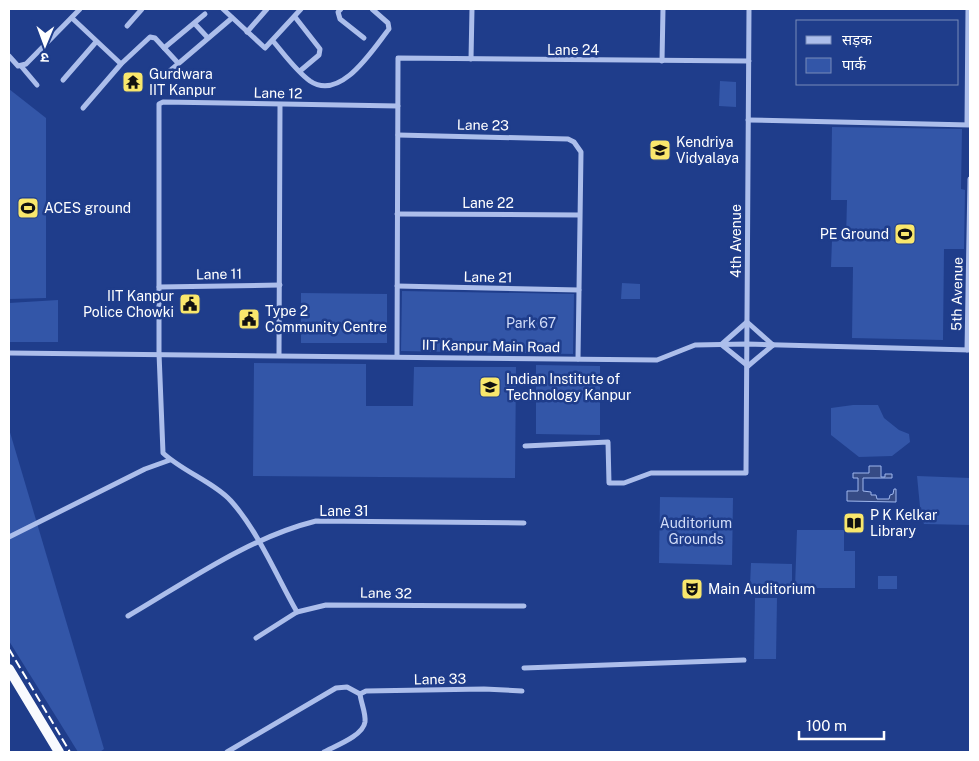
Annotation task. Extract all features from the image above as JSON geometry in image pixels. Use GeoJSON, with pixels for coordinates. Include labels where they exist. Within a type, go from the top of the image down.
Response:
{"type":"FeatureCollection","features":[{"type":"Feature","properties":{"kind":"highway"},"geometry":{"type":"LineString","coordinates":[[9,669],[59,752]]}},
{"type":"Feature","properties":{"kind":"highway"},"geometry":{"type":"LineString","coordinates":[[9,681],[51,752]]}},
{"type":"Feature","properties":{"kind":"street"},"geometry":{"type":"LineString","coordinates":[[21,66],[80,9]]}},
{"type":"Feature","properties":{"kind":"street"},"geometry":{"type":"LineString","coordinates":[[127,26],[142,9]]}},
{"type":"Feature","properties":{"kind":"street"},"geometry":{"type":"LineString","coordinates":[[223,9],[263,48],[266,48],[273,41],[301,9]]}},
{"type":"Feature","properties":{"kind":"street"},"geometry":{"type":"LineString","coordinates":[[246,32],[267,9]]}},
{"type":"Feature","properties":{"kind":"street"},"geometry":{"type":"LineString","coordinates":[[341,9],[338,12],[340,18],[364,38]]}},
{"type":"Feature","properties":{"kind":"street"},"geometry":{"type":"LineString","coordinates":[[273,41],[310,80],[327,85],[342,82],[348,78],[389,29],[388,23],[372,9]]}},
{"type":"Feature","properties":{"kind":"street"},"geometry":{"type":"LineString","coordinates":[[471,59],[472,9]]}},
{"type":"Feature","properties":{"kind":"street"},"geometry":{"type":"LineString","coordinates":[[662,61],[663,9]]}},
{"type":"Feature","properties":{"kind":"street","name":"4th Avenue"},"geometry":{"type":"LineString","coordinates":[[525,446],[608,442],[609,483],[624,483],[651,473],[746,473],[749,9]]}},
{"type":"Feature","properties":{"kind":"street"},"geometry":{"type":"LineString","coordinates":[[748,120],[969,124],[968,9]]}},
{"type":"Feature","properties":{"kind":"street"},"geometry":{"type":"LineString","coordinates":[[164,48],[205,14]]}},
{"type":"Feature","properties":{"kind":"street"},"geometry":{"type":"LineString","coordinates":[[295,17],[320,49],[319,55],[300,71]]}},
{"type":"Feature","properties":{"kind":"street"},"geometry":{"type":"LineString","coordinates":[[72,18],[121,64]]}},
{"type":"Feature","properties":{"kind":"street"},"geometry":{"type":"LineString","coordinates":[[165,75],[232,18]]}},
{"type":"Feature","properties":{"kind":"street"},"geometry":{"type":"LineString","coordinates":[[195,24],[208,38]]}},
{"type":"Feature","properties":{"kind":"street"},"geometry":{"type":"LineString","coordinates":[[83,108],[121,64],[150,37],[155,38],[178,64]]}},
{"type":"Feature","properties":{"kind":"street"},"geometry":{"type":"LineString","coordinates":[[63,80],[96,42]]}},
{"type":"Feature","properties":{"kind":"street"},"geometry":{"type":"LineString","coordinates":[[9,56],[18,66],[21,66],[37,85]]}},
{"type":"Feature","properties":{"kind":"street","name":"Lane 24"},"geometry":{"type":"LineString","coordinates":[[398,106],[398,58],[748,61]]}},
{"type":"Feature","properties":{"kind":"street","name":"Lane 12"},"geometry":{"type":"LineString","coordinates":[[159,286],[159,104],[163,102],[398,106]]}},
{"type":"Feature","properties":{"kind":"street"},"geometry":{"type":"LineString","coordinates":[[279,356],[280,105]]}},
{"type":"Feature","properties":{"kind":"street"},"geometry":{"type":"LineString","coordinates":[[397,356],[398,106]]}},
{"type":"Feature","properties":{"kind":"street","name":"Lane 23"},"geometry":{"type":"LineString","coordinates":[[398,134],[568,139],[574,142],[581,152],[579,215]]}},
{"type":"Feature","properties":{"kind":"street","name":"5th Avenue"},"geometry":{"type":"LineString","coordinates":[[968,350],[970,179]]}},
{"type":"Feature","properties":{"kind":"street","name":"Lane 22"},"geometry":{"type":"LineString","coordinates":[[397,214],[579,215]]}},
{"type":"Feature","properties":{"kind":"street"},"geometry":{"type":"LineString","coordinates":[[578,359],[579,215]]}},
{"type":"Feature","properties":{"kind":"street","name":"Lane 11"},"geometry":{"type":"LineString","coordinates":[[159,286],[280,285]]}},
{"type":"Feature","properties":{"kind":"street"},"geometry":{"type":"LineString","coordinates":[[159,286],[160,434],[163,453],[170,460],[230,500],[257,541],[297,612]]}},
{"type":"Feature","properties":{"kind":"street","name":"Lane 21"},"geometry":{"type":"LineString","coordinates":[[397,286],[579,290]]}},
{"type":"Feature","properties":{"kind":"street"},"geometry":{"type":"LineString","coordinates":[[747,322],[773,344],[748,366],[722,344],[747,322]]}},
{"type":"Feature","properties":{"kind":"street","name":"IIT Kanpur Main Road"},"geometry":{"type":"LineString","coordinates":[[9,353],[159,353],[656,360],[695,345],[722,344],[968,350]]}},
{"type":"Feature","properties":{"kind":"street"},"geometry":{"type":"LineString","coordinates":[[9,537],[145,469],[170,460]]}},
{"type":"Feature","properties":{"kind":"street","name":"Lane 31"},"geometry":{"type":"LineString","coordinates":[[128,616],[257,541],[290,528],[316,521],[524,524]]}},
{"type":"Feature","properties":{"kind":"street","name":"Lane 32"},"geometry":{"type":"LineString","coordinates":[[256,638],[297,612],[326,605],[524,606]]}},
{"type":"Feature","properties":{"kind":"street"},"geometry":{"type":"LineString","coordinates":[[524,668],[744,660]]}},
{"type":"Feature","properties":{"kind":"street","name":"Lane 33"},"geometry":{"type":"LineString","coordinates":[[227,752],[336,688],[347,687],[360,694],[366,691],[484,689],[522,692]]}},
{"type":"Feature","properties":{"kind":"street"},"geometry":{"type":"LineString","coordinates":[[324,752],[357,733],[364,726],[366,720],[360,694]]}},
{"type":"Feature","properties":{"kind":"green space"},"geometry":{"type":"Polygon","coordinates":[[[720,81],[736,82],[736,107],[719,106],[720,81]]]}},
{"type":"Feature","properties":{"kind":"green space","name":"ACES ground"},"geometry":{"type":"Polygon","coordinates":[[[9,89],[46,118],[46,298],[9,299],[9,89]]]}},
{"type":"Feature","properties":{"kind":"green space","name":"PE Ground"},"geometry":{"type":"Polygon","coordinates":[[[832,127],[962,129],[961,189],[965,190],[964,249],[944,249],[943,340],[852,338],[853,267],[831,267],[832,240],[846,240],[847,200],[831,200],[832,127]]]}},
{"type":"Feature","properties":{"kind":"green space"},"geometry":{"type":"Polygon","coordinates":[[[622,283],[640,284],[640,299],[621,299],[622,283]]]}},
{"type":"Feature","properties":{"kind":"green space","name":"Park 67"},"geometry":{"type":"Polygon","coordinates":[[[402,291],[574,294],[573,354],[401,351],[402,291]]]}},
{"type":"Feature","properties":{"kind":"green space"},"geometry":{"type":"Polygon","coordinates":[[[301,293],[387,294],[387,343],[301,343],[301,293]]]}},
{"type":"Feature","properties":{"kind":"green space"},"geometry":{"type":"Polygon","coordinates":[[[58,300],[58,342],[9,342],[9,303],[58,300]]]}},
{"type":"Feature","properties":{"kind":"green space"},"geometry":{"type":"Polygon","coordinates":[[[254,363],[366,364],[366,406],[413,406],[414,367],[516,367],[515,478],[253,476],[254,363]]]}},
{"type":"Feature","properties":{"kind":"green space"},"geometry":{"type":"Polygon","coordinates":[[[536,365],[600,366],[600,435],[536,434],[536,365]]]}},
{"type":"Feature","properties":{"kind":"green space"},"geometry":{"type":"Polygon","coordinates":[[[853,405],[878,405],[884,418],[899,430],[909,434],[910,442],[892,456],[859,457],[831,435],[831,408],[853,405]]]}},
{"type":"Feature","properties":{"kind":"green space"},"geometry":{"type":"Polygon","coordinates":[[[9,429],[104,749],[100,752],[78,752],[9,641],[9,429]]]}},
{"type":"Feature","properties":{"kind":"green space"},"geometry":{"type":"Polygon","coordinates":[[[917,476],[970,478],[970,525],[924,524],[921,517],[917,476]]]}},
{"type":"Feature","properties":{"kind":"green space","name":"Auditorium Grounds"},"geometry":{"type":"Polygon","coordinates":[[[660,497],[733,498],[732,565],[659,563],[660,497]]]}},
{"type":"Feature","properties":{"kind":"green space"},"geometry":{"type":"Polygon","coordinates":[[[797,530],[844,530],[844,551],[855,551],[855,588],[795,588],[797,530]]]}},
{"type":"Feature","properties":{"kind":"green space"},"geometry":{"type":"Polygon","coordinates":[[[751,563],[792,564],[792,586],[750,586],[751,563]]]}},
{"type":"Feature","properties":{"kind":"green space"},"geometry":{"type":"Polygon","coordinates":[[[878,576],[897,576],[897,589],[878,589],[878,576]]]}},
{"type":"Feature","properties":{"kind":"green space"},"geometry":{"type":"Polygon","coordinates":[[[755,598],[777,598],[776,659],[754,659],[755,598]]]}},
{"type":"Feature","properties":{"kind":"shaded area"},"geometry":{"type":"Polygon","coordinates":[[[869,466],[881,466],[881,477],[885,477],[885,474],[892,474],[892,478],[863,478],[863,491],[871,492],[871,495],[876,495],[877,499],[889,499],[894,489],[896,489],[896,502],[847,501],[847,491],[858,491],[858,478],[853,478],[853,473],[869,473],[869,466]]]}},
{"type":"Feature","properties":{"kind":"railway"},"geometry":{"type":"LineString","coordinates":[[9,649],[70,752]]}},
{"type":"Feature","properties":{"kind":"place","name":"Gurdwara IIT Kanpur"},"geometry":{"type":"Point","coordinates":[133,82]}},
{"type":"Feature","properties":{"kind":"place","name":"Kendriya Vidyalaya"},"geometry":{"type":"Point","coordinates":[660,150]}},
{"type":"Feature","properties":{"kind":"place","name":"ACES ground"},"geometry":{"type":"Point","coordinates":[28,208]}},
{"type":"Feature","properties":{"kind":"place","name":"PE Ground"},"geometry":{"type":"Point","coordinates":[905,234]}},
{"type":"Feature","properties":{"kind":"place","name":"IIT Kanpur Police Chowki"},"geometry":{"type":"Point","coordinates":[190,304]}},
{"type":"Feature","properties":{"kind":"place","name":"Type 2 Community Centre"},"geometry":{"type":"Point","coordinates":[249,319]}},
{"type":"Feature","properties":{"kind":"place","name":"Indian Institute of Technology Kanpur"},"geometry":{"type":"Point","coordinates":[490,387]}},
{"type":"Feature","properties":{"kind":"place","name":"P K Kelkar Library"},"geometry":{"type":"Point","coordinates":[854,523]}},
{"type":"Feature","properties":{"kind":"place","name":"Main Auditorium"},"geometry":{"type":"Point","coordinates":[692,589]}}]}
